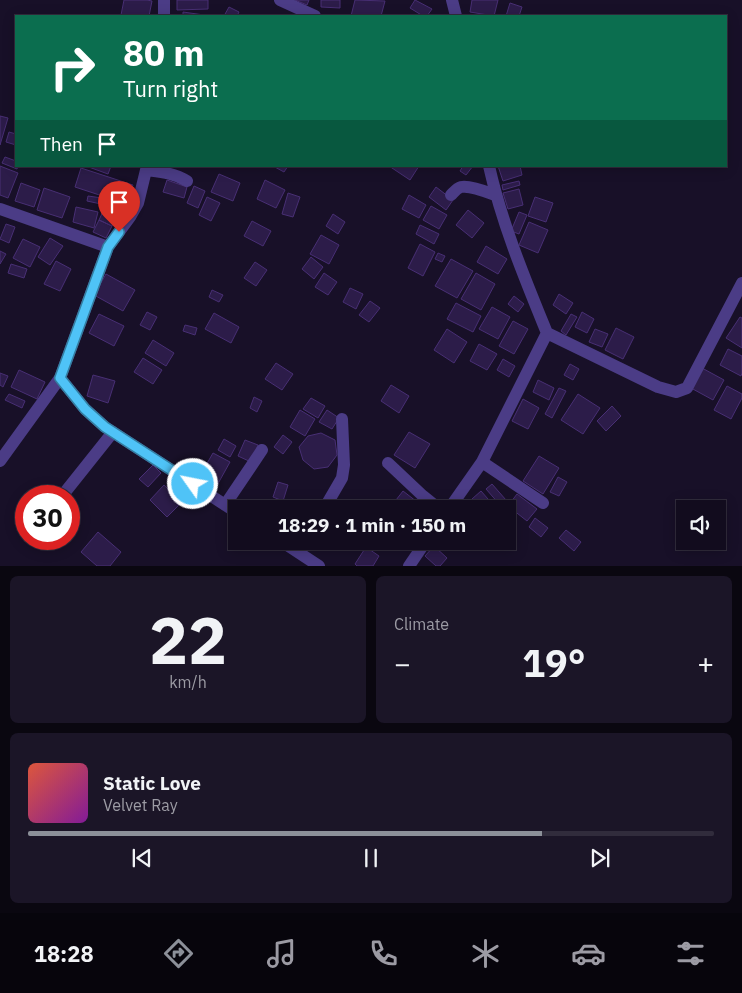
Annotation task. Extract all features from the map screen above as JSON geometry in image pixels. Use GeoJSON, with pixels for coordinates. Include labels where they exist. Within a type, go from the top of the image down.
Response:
{"type":"FeatureCollection","features":[{"type":"Feature","properties":{"kind":"street"},"geometry":{"type":"LineString","coordinates":[[164,0],[164,15]]}},
{"type":"Feature","properties":{"kind":"street"},"geometry":{"type":"LineString","coordinates":[[280,0],[313,15]]}},
{"type":"Feature","properties":{"kind":"street"},"geometry":{"type":"LineString","coordinates":[[452,0],[456,15]]}},
{"type":"Feature","properties":{"kind":"street"},"geometry":{"type":"LineString","coordinates":[[489,167],[496,195],[526,282],[547,333],[658,387],[676,392],[687,388],[742,283]]}},
{"type":"Feature","properties":{"kind":"street"},"geometry":{"type":"LineString","coordinates":[[0,461],[60,378],[108,247],[130,218],[138,202],[147,168],[178,176],[187,181]]}},
{"type":"Feature","properties":{"kind":"street"},"geometry":{"type":"LineString","coordinates":[[451,195],[462,186],[496,195]]}},
{"type":"Feature","properties":{"kind":"street"},"geometry":{"type":"LineString","coordinates":[[0,209],[108,247]]}},
{"type":"Feature","properties":{"kind":"street"},"geometry":{"type":"LineString","coordinates":[[455,500],[482,462],[547,333]]}},
{"type":"Feature","properties":{"kind":"street"},"geometry":{"type":"LineString","coordinates":[[60,378],[85,409],[113,432],[228,507]]}},
{"type":"Feature","properties":{"kind":"street"},"geometry":{"type":"LineString","coordinates":[[329,500],[342,478],[344,465],[342,419]]}},
{"type":"Feature","properties":{"kind":"street"},"geometry":{"type":"LineString","coordinates":[[71,485],[113,432]]}},
{"type":"Feature","properties":{"kind":"street"},"geometry":{"type":"LineString","coordinates":[[225,505],[262,450]]}},
{"type":"Feature","properties":{"kind":"street"},"geometry":{"type":"LineString","coordinates":[[482,462],[543,503]]}},
{"type":"Feature","properties":{"kind":"street"},"geometry":{"type":"LineString","coordinates":[[388,463],[427,500]]}},
{"type":"Feature","properties":{"kind":"street"},"geometry":{"type":"LineString","coordinates":[[304,550],[318,566]]}},
{"type":"Feature","properties":{"kind":"street"},"geometry":{"type":"LineString","coordinates":[[409,566],[420,550]]}},
{"type":"Feature","properties":{"kind":"building"},"geometry":{"type":"Polygon","coordinates":[[[124,0],[152,1],[149,15],[121,15],[124,0]]]}},
{"type":"Feature","properties":{"kind":"building"},"geometry":{"type":"Polygon","coordinates":[[[177,0],[208,0],[208,9],[177,10],[177,0]]]}},
{"type":"Feature","properties":{"kind":"building"},"geometry":{"type":"Polygon","coordinates":[[[295,0],[309,0],[307,5],[295,0]]]}},
{"type":"Feature","properties":{"kind":"building"},"geometry":{"type":"Polygon","coordinates":[[[321,0],[340,0],[340,8],[321,7],[321,0]]]}},
{"type":"Feature","properties":{"kind":"building"},"geometry":{"type":"Polygon","coordinates":[[[355,0],[385,1],[381,15],[351,15],[355,0]]]}},
{"type":"Feature","properties":{"kind":"building"},"geometry":{"type":"Polygon","coordinates":[[[415,0],[432,9],[428,15],[421,15],[410,8],[415,0]]]}},
{"type":"Feature","properties":{"kind":"building"},"geometry":{"type":"Polygon","coordinates":[[[472,0],[498,0],[494,15],[470,12],[472,0]]]}},
{"type":"Feature","properties":{"kind":"building"},"geometry":{"type":"Polygon","coordinates":[[[510,3],[522,7],[519,15],[506,15],[510,3]]]}},
{"type":"Feature","properties":{"kind":"building"},"geometry":{"type":"Polygon","coordinates":[[[229,7],[239,12],[238,15],[225,15],[229,7]]]}},
{"type":"Feature","properties":{"kind":"building"},"geometry":{"type":"Polygon","coordinates":[[[183,12],[204,15],[183,15],[183,12]]]}},
{"type":"Feature","properties":{"kind":"building"},"geometry":{"type":"Polygon","coordinates":[[[0,116],[8,118],[0,145],[0,116]]]}},
{"type":"Feature","properties":{"kind":"building"},"geometry":{"type":"Polygon","coordinates":[[[9,132],[15,134],[15,145],[6,142],[9,132]]]}},
{"type":"Feature","properties":{"kind":"building"},"geometry":{"type":"Polygon","coordinates":[[[5,157],[15,161],[15,167],[18,167],[17,169],[2,163],[5,157]]]}},
{"type":"Feature","properties":{"kind":"building"},"geometry":{"type":"Polygon","coordinates":[[[0,166],[18,173],[8,198],[0,195],[0,166]]]}},
{"type":"Feature","properties":{"kind":"building"},"geometry":{"type":"Polygon","coordinates":[[[89,167],[111,167],[108,174],[89,167]]]}},
{"type":"Feature","properties":{"kind":"building"},"geometry":{"type":"Polygon","coordinates":[[[275,167],[287,167],[284,172],[275,167]]]}},
{"type":"Feature","properties":{"kind":"building"},"geometry":{"type":"Polygon","coordinates":[[[390,167],[418,167],[410,180],[390,167]]]}},
{"type":"Feature","properties":{"kind":"building"},"geometry":{"type":"Polygon","coordinates":[[[462,167],[472,167],[466,175],[460,171],[462,167]]]}},
{"type":"Feature","properties":{"kind":"building"},"geometry":{"type":"Polygon","coordinates":[[[498,167],[520,167],[522,175],[503,181],[498,167]]]}},
{"type":"Feature","properties":{"kind":"building"},"geometry":{"type":"Polygon","coordinates":[[[81,168],[133,185],[127,204],[75,187],[81,168]]]}},
{"type":"Feature","properties":{"kind":"building"},"geometry":{"type":"Polygon","coordinates":[[[219,174],[240,183],[233,201],[211,192],[219,174]]]}},
{"type":"Feature","properties":{"kind":"building"},"geometry":{"type":"Polygon","coordinates":[[[167,180],[187,187],[184,198],[163,192],[167,180]]]}},
{"type":"Feature","properties":{"kind":"building"},"geometry":{"type":"Polygon","coordinates":[[[265,180],[285,190],[276,208],[257,199],[265,180]]]}},
{"type":"Feature","properties":{"kind":"building"},"geometry":{"type":"Polygon","coordinates":[[[519,181],[520,185],[503,190],[502,185],[519,181]]]}},
{"type":"Feature","properties":{"kind":"building"},"geometry":{"type":"Polygon","coordinates":[[[21,183],[40,190],[34,207],[15,201],[21,183]]]}},
{"type":"Feature","properties":{"kind":"building"},"geometry":{"type":"Polygon","coordinates":[[[194,186],[205,191],[198,208],[187,203],[194,186]]]}},
{"type":"Feature","properties":{"kind":"building"},"geometry":{"type":"Polygon","coordinates":[[[436,187],[453,200],[446,210],[429,197],[436,187]]]}},
{"type":"Feature","properties":{"kind":"building"},"geometry":{"type":"Polygon","coordinates":[[[44,188],[70,197],[62,218],[37,210],[44,188]]]}},
{"type":"Feature","properties":{"kind":"building"},"geometry":{"type":"Polygon","coordinates":[[[519,189],[523,205],[508,209],[503,193],[519,189]]]}},
{"type":"Feature","properties":{"kind":"building"},"geometry":{"type":"Polygon","coordinates":[[[288,193],[300,197],[293,217],[282,214],[288,193]]]}},
{"type":"Feature","properties":{"kind":"building"},"geometry":{"type":"Polygon","coordinates":[[[409,195],[426,205],[419,218],[402,209],[409,195]]]}},
{"type":"Feature","properties":{"kind":"building"},"geometry":{"type":"Polygon","coordinates":[[[88,196],[102,198],[101,204],[87,201],[88,196]]]}},
{"type":"Feature","properties":{"kind":"building"},"geometry":{"type":"Polygon","coordinates":[[[207,197],[220,203],[211,221],[199,215],[207,197]]]}},
{"type":"Feature","properties":{"kind":"building"},"geometry":{"type":"Polygon","coordinates":[[[535,197],[553,203],[546,222],[528,216],[535,197]]]}},
{"type":"Feature","properties":{"kind":"building"},"geometry":{"type":"Polygon","coordinates":[[[109,200],[122,204],[120,208],[107,205],[109,200]]]}},
{"type":"Feature","properties":{"kind":"building"},"geometry":{"type":"Polygon","coordinates":[[[431,206],[447,215],[439,229],[423,220],[431,206]]]}},
{"type":"Feature","properties":{"kind":"building"},"geometry":{"type":"Polygon","coordinates":[[[76,207],[98,212],[94,228],[73,222],[76,207]]]}},
{"type":"Feature","properties":{"kind":"building"},"geometry":{"type":"Polygon","coordinates":[[[105,207],[118,213],[112,226],[99,220],[105,207]]]}},
{"type":"Feature","properties":{"kind":"building"},"geometry":{"type":"Polygon","coordinates":[[[468,210],[484,223],[472,238],[456,225],[468,210]]]}},
{"type":"Feature","properties":{"kind":"building"},"geometry":{"type":"Polygon","coordinates":[[[519,212],[527,215],[519,234],[511,231],[519,212]]]}},
{"type":"Feature","properties":{"kind":"building"},"geometry":{"type":"Polygon","coordinates":[[[333,214],[345,222],[338,234],[326,226],[333,214]]]}},
{"type":"Feature","properties":{"kind":"building"},"geometry":{"type":"Polygon","coordinates":[[[99,220],[112,226],[106,238],[93,232],[99,220]]]}},
{"type":"Feature","properties":{"kind":"building"},"geometry":{"type":"Polygon","coordinates":[[[252,221],[271,231],[263,246],[244,236],[252,221]]]}},
{"type":"Feature","properties":{"kind":"building"},"geometry":{"type":"Polygon","coordinates":[[[529,222],[548,230],[538,253],[519,245],[529,222]]]}},
{"type":"Feature","properties":{"kind":"building"},"geometry":{"type":"Polygon","coordinates":[[[6,224],[15,227],[9,243],[0,239],[6,224]]]}},
{"type":"Feature","properties":{"kind":"building"},"geometry":{"type":"Polygon","coordinates":[[[420,225],[439,234],[434,244],[416,234],[420,225]]]}},
{"type":"Feature","properties":{"kind":"building"},"geometry":{"type":"Polygon","coordinates":[[[321,235],[339,245],[329,264],[310,254],[321,235]]]}},
{"type":"Feature","properties":{"kind":"building"},"geometry":{"type":"Polygon","coordinates":[[[50,238],[63,246],[50,265],[38,257],[50,238]]]}},
{"type":"Feature","properties":{"kind":"building"},"geometry":{"type":"Polygon","coordinates":[[[23,239],[40,247],[30,267],[13,258],[23,239]]]}},
{"type":"Feature","properties":{"kind":"building"},"geometry":{"type":"Polygon","coordinates":[[[420,244],[435,252],[423,276],[408,268],[420,244]]]}},
{"type":"Feature","properties":{"kind":"building"},"geometry":{"type":"Polygon","coordinates":[[[486,246],[507,259],[498,274],[477,262],[486,246]]]}},
{"type":"Feature","properties":{"kind":"building"},"geometry":{"type":"Polygon","coordinates":[[[0,251],[6,254],[0,264],[0,251]]]}},
{"type":"Feature","properties":{"kind":"building"},"geometry":{"type":"Polygon","coordinates":[[[438,253],[445,256],[442,262],[435,259],[438,253]]]}},
{"type":"Feature","properties":{"kind":"building"},"geometry":{"type":"Polygon","coordinates":[[[311,257],[323,267],[314,279],[302,269],[311,257]]]}},
{"type":"Feature","properties":{"kind":"building"},"geometry":{"type":"Polygon","coordinates":[[[451,259],[473,271],[457,298],[435,286],[451,259]]]}},
{"type":"Feature","properties":{"kind":"building"},"geometry":{"type":"Polygon","coordinates":[[[56,261],[71,269],[60,291],[44,284],[56,261]]]}},
{"type":"Feature","properties":{"kind":"building"},"geometry":{"type":"Polygon","coordinates":[[[255,262],[267,270],[256,286],[244,278],[255,262]]]}},
{"type":"Feature","properties":{"kind":"building"},"geometry":{"type":"Polygon","coordinates":[[[11,264],[27,269],[24,278],[8,273],[11,264]]]}},
{"type":"Feature","properties":{"kind":"building"},"geometry":{"type":"Polygon","coordinates":[[[324,273],[337,282],[328,295],[315,287],[324,273]]]}},
{"type":"Feature","properties":{"kind":"building"},"geometry":{"type":"Polygon","coordinates":[[[476,273],[495,284],[481,310],[461,299],[476,273]]]}},
{"type":"Feature","properties":{"kind":"building"},"geometry":{"type":"Polygon","coordinates":[[[106,274],[135,290],[123,311],[94,295],[106,274]]]}},
{"type":"Feature","properties":{"kind":"building"},"geometry":{"type":"Polygon","coordinates":[[[350,288],[363,294],[356,309],[343,302],[350,288]]]}},
{"type":"Feature","properties":{"kind":"building"},"geometry":{"type":"Polygon","coordinates":[[[212,290],[223,295],[219,302],[209,297],[212,290]]]}},
{"type":"Feature","properties":{"kind":"building"},"geometry":{"type":"Polygon","coordinates":[[[559,294],[573,303],[566,314],[553,305],[559,294]]]}},
{"type":"Feature","properties":{"kind":"building"},"geometry":{"type":"Polygon","coordinates":[[[514,296],[524,304],[518,312],[508,304],[514,296]]]}},
{"type":"Feature","properties":{"kind":"building"},"geometry":{"type":"Polygon","coordinates":[[[370,301],[380,308],[369,322],[359,315],[370,301]]]}},
{"type":"Feature","properties":{"kind":"building"},"geometry":{"type":"Polygon","coordinates":[[[456,303],[481,316],[473,332],[447,319],[456,303]]]}},
{"type":"Feature","properties":{"kind":"building"},"geometry":{"type":"Polygon","coordinates":[[[492,307],[510,317],[498,339],[479,329],[492,307]]]}},
{"type":"Feature","properties":{"kind":"building"},"geometry":{"type":"Polygon","coordinates":[[[147,312],[157,317],[150,330],[140,325],[147,312]]]}},
{"type":"Feature","properties":{"kind":"building"},"geometry":{"type":"Polygon","coordinates":[[[582,312],[594,319],[587,333],[575,327],[582,312]]]}},
{"type":"Feature","properties":{"kind":"building"},"geometry":{"type":"Polygon","coordinates":[[[214,313],[239,327],[231,343],[205,329],[214,313]]]}},
{"type":"Feature","properties":{"kind":"building"},"geometry":{"type":"Polygon","coordinates":[[[99,314],[124,326],[114,346],[89,333],[99,314]]]}},
{"type":"Feature","properties":{"kind":"building"},"geometry":{"type":"Polygon","coordinates":[[[571,314],[577,317],[566,335],[561,331],[571,314]]]}},
{"type":"Feature","properties":{"kind":"building"},"geometry":{"type":"Polygon","coordinates":[[[740,317],[742,318],[742,348],[726,338],[740,317]]]}},
{"type":"Feature","properties":{"kind":"building"},"geometry":{"type":"Polygon","coordinates":[[[513,321],[528,329],[514,354],[499,346],[513,321]]]}},
{"type":"Feature","properties":{"kind":"building"},"geometry":{"type":"Polygon","coordinates":[[[185,325],[197,328],[195,335],[183,331],[185,325]]]}},
{"type":"Feature","properties":{"kind":"building"},"geometry":{"type":"Polygon","coordinates":[[[616,328],[634,337],[623,359],[605,350],[616,328]]]}},
{"type":"Feature","properties":{"kind":"building"},"geometry":{"type":"Polygon","coordinates":[[[447,329],[467,342],[454,363],[434,350],[447,329]]]}},
{"type":"Feature","properties":{"kind":"building"},"geometry":{"type":"Polygon","coordinates":[[[595,329],[608,334],[602,347],[589,342],[595,329]]]}},
{"type":"Feature","properties":{"kind":"building"},"geometry":{"type":"Polygon","coordinates":[[[153,340],[174,353],[166,366],[145,353],[153,340]]]}},
{"type":"Feature","properties":{"kind":"building"},"geometry":{"type":"Polygon","coordinates":[[[479,344],[497,354],[487,370],[470,361],[479,344]]]}},
{"type":"Feature","properties":{"kind":"building"},"geometry":{"type":"Polygon","coordinates":[[[728,349],[742,356],[741,376],[720,365],[728,349]]]}},
{"type":"Feature","properties":{"kind":"building"},"geometry":{"type":"Polygon","coordinates":[[[143,358],[162,370],[153,384],[134,372],[143,358]]]}},
{"type":"Feature","properties":{"kind":"building"},"geometry":{"type":"Polygon","coordinates":[[[503,359],[515,366],[509,377],[497,370],[503,359]]]}},
{"type":"Feature","properties":{"kind":"building"},"geometry":{"type":"Polygon","coordinates":[[[276,363],[293,374],[282,390],[265,379],[276,363]]]}},
{"type":"Feature","properties":{"kind":"building"},"geometry":{"type":"Polygon","coordinates":[[[570,364],[579,369],[573,380],[564,375],[570,364]]]}},
{"type":"Feature","properties":{"kind":"building"},"geometry":{"type":"Polygon","coordinates":[[[702,368],[724,380],[713,400],[691,388],[702,368]]]}},
{"type":"Feature","properties":{"kind":"building"},"geometry":{"type":"Polygon","coordinates":[[[19,370],[45,382],[37,399],[11,387],[19,370]]]}},
{"type":"Feature","properties":{"kind":"building"},"geometry":{"type":"Polygon","coordinates":[[[0,373],[8,376],[3,387],[0,385],[0,373]]]}},
{"type":"Feature","properties":{"kind":"building"},"geometry":{"type":"Polygon","coordinates":[[[93,375],[115,381],[108,403],[87,396],[93,375]]]}},
{"type":"Feature","properties":{"kind":"building"},"geometry":{"type":"Polygon","coordinates":[[[538,380],[554,388],[549,400],[533,392],[538,380]]]}},
{"type":"Feature","properties":{"kind":"building"},"geometry":{"type":"Polygon","coordinates":[[[391,385],[409,396],[399,413],[381,401],[391,385]]]}},
{"type":"Feature","properties":{"kind":"building"},"geometry":{"type":"Polygon","coordinates":[[[727,386],[742,394],[742,398],[731,419],[714,410],[727,386]]]}},
{"type":"Feature","properties":{"kind":"building"},"geometry":{"type":"Polygon","coordinates":[[[559,388],[566,391],[552,418],[545,414],[559,388]]]}},
{"type":"Feature","properties":{"kind":"building"},"geometry":{"type":"Polygon","coordinates":[[[9,394],[25,401],[22,408],[5,400],[9,394]]]}},
{"type":"Feature","properties":{"kind":"building"},"geometry":{"type":"Polygon","coordinates":[[[578,394],[600,408],[583,434],[561,420],[578,394]]]}},
{"type":"Feature","properties":{"kind":"building"},"geometry":{"type":"Polygon","coordinates":[[[254,397],[262,401],[257,412],[250,408],[254,397]]]}},
{"type":"Feature","properties":{"kind":"building"},"geometry":{"type":"Polygon","coordinates":[[[311,398],[325,406],[318,418],[303,409],[311,398]]]}},
{"type":"Feature","properties":{"kind":"building"},"geometry":{"type":"Polygon","coordinates":[[[523,399],[539,408],[528,429],[512,421],[523,399]]]}},
{"type":"Feature","properties":{"kind":"building"},"geometry":{"type":"Polygon","coordinates":[[[612,406],[621,416],[606,431],[597,421],[612,406]]]}},
{"type":"Feature","properties":{"kind":"building"},"geometry":{"type":"Polygon","coordinates":[[[300,410],[315,419],[305,436],[290,427],[300,410]]]}},
{"type":"Feature","properties":{"kind":"building"},"geometry":{"type":"Polygon","coordinates":[[[327,410],[339,418],[332,429],[319,422],[327,410]]]}},
{"type":"Feature","properties":{"kind":"building"},"geometry":{"type":"Polygon","coordinates":[[[409,432],[430,444],[415,468],[394,455],[409,432]]]}},
{"type":"Feature","properties":{"kind":"building"},"geometry":{"type":"Polygon","coordinates":[[[321,433],[335,440],[337,455],[328,467],[314,469],[303,460],[299,447],[308,436],[321,433]]]}},
{"type":"Feature","properties":{"kind":"building"},"geometry":{"type":"Polygon","coordinates":[[[283,435],[292,442],[283,454],[274,447],[283,435]]]}},
{"type":"Feature","properties":{"kind":"building"},"geometry":{"type":"Polygon","coordinates":[[[224,439],[236,446],[230,457],[218,450],[224,439]]]}},
{"type":"Feature","properties":{"kind":"building"},"geometry":{"type":"Polygon","coordinates":[[[245,440],[258,445],[251,462],[238,456],[245,440]]]}},
{"type":"Feature","properties":{"kind":"building"},"geometry":{"type":"Polygon","coordinates":[[[213,453],[230,462],[215,489],[198,479],[213,453]]]}},
{"type":"Feature","properties":{"kind":"building"},"geometry":{"type":"Polygon","coordinates":[[[539,456],[559,468],[543,494],[523,481],[539,456]]]}},
{"type":"Feature","properties":{"kind":"building"},"geometry":{"type":"Polygon","coordinates":[[[153,465],[161,473],[148,487],[139,479],[153,465]]]}},
{"type":"Feature","properties":{"kind":"building"},"geometry":{"type":"Polygon","coordinates":[[[558,477],[567,482],[559,496],[550,492],[558,477]]]}},
{"type":"Feature","properties":{"kind":"building"},"geometry":{"type":"Polygon","coordinates":[[[278,482],[288,485],[283,500],[273,497],[278,482]]]}},
{"type":"Feature","properties":{"kind":"building"},"geometry":{"type":"Polygon","coordinates":[[[492,484],[506,500],[496,500],[486,489],[492,484]]]}},
{"type":"Feature","properties":{"kind":"building"},"geometry":{"type":"Polygon","coordinates":[[[164,485],[182,502],[167,517],[150,500],[164,485]]]}},
{"type":"Feature","properties":{"kind":"building"},"geometry":{"type":"Polygon","coordinates":[[[403,491],[415,500],[396,500],[403,491]]]}},
{"type":"Feature","properties":{"kind":"building"},"geometry":{"type":"Polygon","coordinates":[[[481,491],[488,499],[473,500],[481,491]]]}},
{"type":"Feature","properties":{"kind":"building"},"geometry":{"type":"Polygon","coordinates":[[[517,494],[537,509],[527,521],[516,512],[516,500],[512,500],[517,494]]]}},
{"type":"Feature","properties":{"kind":"building"},"geometry":{"type":"Polygon","coordinates":[[[535,518],[548,528],[541,537],[529,527],[535,518]]]}},
{"type":"Feature","properties":{"kind":"building"},"geometry":{"type":"Polygon","coordinates":[[[566,530],[581,542],[574,551],[559,538],[566,530]]]}},
{"type":"Feature","properties":{"kind":"building"},"geometry":{"type":"Polygon","coordinates":[[[98,532],[121,552],[110,566],[97,566],[81,552],[98,532]]]}},
{"type":"Feature","properties":{"kind":"building"},"geometry":{"type":"Polygon","coordinates":[[[364,550],[370,550],[379,556],[373,566],[357,566],[355,564],[364,550]]]}},
{"type":"Feature","properties":{"kind":"building"},"geometry":{"type":"Polygon","coordinates":[[[430,550],[438,550],[447,558],[440,566],[436,566],[425,556],[430,550]]]}},
{"type":"Feature","properties":{"kind":"route"},"geometry":{"type":"LineString","coordinates":[[119,232],[108,247],[60,378],[85,409],[105,427],[193,484]]}}]}
